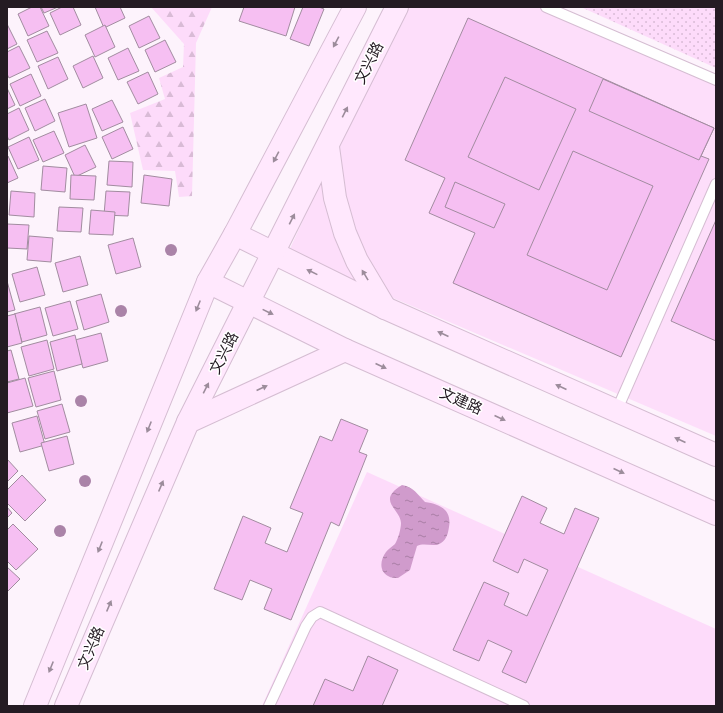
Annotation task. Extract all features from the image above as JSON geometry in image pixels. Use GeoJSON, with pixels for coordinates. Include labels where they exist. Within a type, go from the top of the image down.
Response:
{"type":"FeatureCollection","features":[{"type":"Feature","properties":{"kind":"street","name":"文兴路"},"geometry":{"type":"LineString","coordinates":[[35,706],[208,282],[355,7]]}},
{"type":"Feature","properties":{"kind":"street","name":"文兴路"},"geometry":{"type":"LineString","coordinates":[[66,706],[188,422],[398,7]]}},
{"type":"Feature","properties":{"kind":"street"},"geometry":{"type":"LineString","coordinates":[[328,147],[335,198],[345,233],[357,261],[385,308]]}},
{"type":"Feature","properties":{"kind":"street"},"geometry":{"type":"LineString","coordinates":[[235,234],[385,308],[616,412],[716,455]]}},
{"type":"Feature","properties":{"kind":"street","name":"文建路"},"geometry":{"type":"LineString","coordinates":[[208,282],[345,350],[716,514]]}},
{"type":"Feature","properties":{"kind":"street"},"geometry":{"type":"LineString","coordinates":[[188,422],[345,350]]}},
{"type":"Feature","properties":{"kind":"lane"},"geometry":{"type":"LineString","coordinates":[[546,7],[716,80]]}},
{"type":"Feature","properties":{"kind":"lane"},"geometry":{"type":"LineString","coordinates":[[616,412],[716,184]]}},
{"type":"Feature","properties":{"kind":"lane"},"geometry":{"type":"LineString","coordinates":[[269,706],[306,626],[312,617],[320,612],[524,706]]}},
{"type":"Feature","properties":{"kind":"shaded area"},"geometry":{"type":"Polygon","coordinates":[[[400,7],[546,7],[716,80],[716,436],[288,253],[400,7]]]}},
{"type":"Feature","properties":{"kind":"green space"},"geometry":{"type":"Polygon","coordinates":[[[151,7],[212,7],[196,43],[192,196],[179,197],[175,171],[143,170],[130,113],[165,99],[159,78],[183,67],[184,44],[151,7]]]}},
{"type":"Feature","properties":{"kind":"green space"},"geometry":{"type":"Polygon","coordinates":[[[716,7],[716,68],[583,8],[716,7]]]}},
{"type":"Feature","properties":{"kind":"green space"},"geometry":{"type":"Polygon","coordinates":[[[367,472],[716,629],[716,706],[262,706],[367,472]]]}},
{"type":"Feature","properties":{"kind":"water"},"geometry":{"type":"Polygon","coordinates":[[[402,485],[412,489],[425,502],[436,504],[444,509],[449,516],[449,527],[446,538],[441,543],[435,545],[417,546],[410,570],[398,578],[394,578],[385,574],[381,565],[386,552],[395,544],[399,534],[401,523],[400,518],[390,500],[394,491],[402,485]]]}},
{"type":"Feature","properties":{"kind":"building"},"geometry":{"type":"Polygon","coordinates":[[[32,7],[40,7],[49,26],[28,36],[18,14],[32,7]]]}},
{"type":"Feature","properties":{"kind":"building"},"geometry":{"type":"Polygon","coordinates":[[[41,7],[58,7],[44,13],[41,7]]]}},
{"type":"Feature","properties":{"kind":"building"},"geometry":{"type":"Polygon","coordinates":[[[62,7],[73,7],[81,25],[60,35],[50,13],[62,7]]]}},
{"type":"Feature","properties":{"kind":"building"},"geometry":{"type":"Polygon","coordinates":[[[95,7],[120,7],[125,18],[104,28],[95,7]]]}},
{"type":"Feature","properties":{"kind":"building"},"geometry":{"type":"Polygon","coordinates":[[[244,7],[295,7],[286,36],[239,21],[244,7]]]}},
{"type":"Feature","properties":{"kind":"building"},"geometry":{"type":"Polygon","coordinates":[[[303,7],[319,7],[324,9],[309,46],[290,39],[303,7]]]}},
{"type":"Feature","properties":{"kind":"building"},"geometry":{"type":"Polygon","coordinates":[[[149,16],[160,38],[139,48],[129,26],[149,16]]]}},
{"type":"Feature","properties":{"kind":"building"},"geometry":{"type":"Polygon","coordinates":[[[468,18],[714,128],[701,156],[709,159],[621,357],[453,283],[475,233],[429,213],[445,178],[405,160],[468,18]]]}},
{"type":"Feature","properties":{"kind":"building"},"geometry":{"type":"Polygon","coordinates":[[[7,24],[17,44],[7,49],[7,24]]]}},
{"type":"Feature","properties":{"kind":"building"},"geometry":{"type":"Polygon","coordinates":[[[105,25],[115,47],[95,57],[85,35],[105,25]]]}},
{"type":"Feature","properties":{"kind":"building"},"geometry":{"type":"Polygon","coordinates":[[[47,31],[58,53],[37,62],[27,40],[47,31]]]}},
{"type":"Feature","properties":{"kind":"building"},"geometry":{"type":"Polygon","coordinates":[[[165,40],[176,62],[155,72],[145,50],[165,40]]]}},
{"type":"Feature","properties":{"kind":"building"},"geometry":{"type":"Polygon","coordinates":[[[19,46],[30,68],[9,78],[7,74],[7,52],[19,46]]]}},
{"type":"Feature","properties":{"kind":"building"},"geometry":{"type":"Polygon","coordinates":[[[128,48],[139,71],[118,80],[108,58],[128,48]]]}},
{"type":"Feature","properties":{"kind":"building"},"geometry":{"type":"Polygon","coordinates":[[[93,56],[103,78],[83,88],[73,66],[93,56]]]}},
{"type":"Feature","properties":{"kind":"building"},"geometry":{"type":"Polygon","coordinates":[[[58,57],[68,79],[48,89],[38,66],[58,57]]]}},
{"type":"Feature","properties":{"kind":"building"},"geometry":{"type":"Polygon","coordinates":[[[148,72],[158,94],[138,104],[127,82],[148,72]]]}},
{"type":"Feature","properties":{"kind":"building"},"geometry":{"type":"Polygon","coordinates":[[[31,74],[41,96],[20,106],[10,84],[31,74]]]}},
{"type":"Feature","properties":{"kind":"building"},"geometry":{"type":"Polygon","coordinates":[[[505,77],[576,109],[539,190],[468,157],[505,77]]]}},
{"type":"Feature","properties":{"kind":"building"},"geometry":{"type":"Polygon","coordinates":[[[603,79],[714,128],[699,160],[589,111],[603,79]]]}},
{"type":"Feature","properties":{"kind":"building"},"geometry":{"type":"Polygon","coordinates":[[[7,88],[15,105],[7,109],[7,88]]]}},
{"type":"Feature","properties":{"kind":"building"},"geometry":{"type":"Polygon","coordinates":[[[45,99],[55,121],[35,131],[25,108],[45,99]]]}},
{"type":"Feature","properties":{"kind":"building"},"geometry":{"type":"Polygon","coordinates":[[[112,100],[123,122],[102,131],[92,109],[112,100]]]}},
{"type":"Feature","properties":{"kind":"building"},"geometry":{"type":"Polygon","coordinates":[[[86,104],[97,138],[69,147],[58,113],[86,104]]]}},
{"type":"Feature","properties":{"kind":"building"},"geometry":{"type":"Polygon","coordinates":[[[19,108],[29,130],[9,140],[7,136],[7,114],[19,108]]]}},
{"type":"Feature","properties":{"kind":"building"},"geometry":{"type":"Polygon","coordinates":[[[123,127],[133,149],[112,159],[102,137],[123,127]]]}},
{"type":"Feature","properties":{"kind":"building"},"geometry":{"type":"Polygon","coordinates":[[[54,131],[64,153],[43,162],[33,140],[54,131]]]}},
{"type":"Feature","properties":{"kind":"building"},"geometry":{"type":"Polygon","coordinates":[[[29,137],[39,160],[18,169],[8,147],[29,137]]]}},
{"type":"Feature","properties":{"kind":"building"},"geometry":{"type":"Polygon","coordinates":[[[85,145],[96,167],[75,177],[65,155],[85,145]]]}},
{"type":"Feature","properties":{"kind":"building"},"geometry":{"type":"Polygon","coordinates":[[[573,151],[653,186],[607,290],[527,255],[573,151]]]}},
{"type":"Feature","properties":{"kind":"building"},"geometry":{"type":"Polygon","coordinates":[[[8,156],[18,178],[7,183],[7,157],[8,156]]]}},
{"type":"Feature","properties":{"kind":"building"},"geometry":{"type":"Polygon","coordinates":[[[109,161],[133,162],[132,187],[107,185],[109,161]]]}},
{"type":"Feature","properties":{"kind":"building"},"geometry":{"type":"Polygon","coordinates":[[[43,166],[67,168],[65,192],[41,190],[43,166]]]}},
{"type":"Feature","properties":{"kind":"building"},"geometry":{"type":"Polygon","coordinates":[[[71,175],[96,176],[94,200],[70,199],[71,175]]]}},
{"type":"Feature","properties":{"kind":"building"},"geometry":{"type":"Polygon","coordinates":[[[144,175],[172,179],[169,206],[141,203],[144,175]]]}},
{"type":"Feature","properties":{"kind":"building"},"geometry":{"type":"Polygon","coordinates":[[[455,182],[505,204],[494,228],[445,207],[455,182]]]}},
{"type":"Feature","properties":{"kind":"building"},"geometry":{"type":"Polygon","coordinates":[[[11,191],[35,193],[34,217],[9,215],[11,191]]]}},
{"type":"Feature","properties":{"kind":"building"},"geometry":{"type":"Polygon","coordinates":[[[106,191],[130,192],[128,216],[104,215],[106,191]]]}},
{"type":"Feature","properties":{"kind":"building"},"geometry":{"type":"Polygon","coordinates":[[[59,207],[83,208],[81,232],[57,231],[59,207]]]}},
{"type":"Feature","properties":{"kind":"building"},"geometry":{"type":"Polygon","coordinates":[[[91,210],[115,212],[113,235],[89,234],[91,210]]]}},
{"type":"Feature","properties":{"kind":"building"},"geometry":{"type":"Polygon","coordinates":[[[716,220],[716,341],[671,321],[716,220]]]}},
{"type":"Feature","properties":{"kind":"building"},"geometry":{"type":"Polygon","coordinates":[[[7,224],[29,225],[27,249],[7,248],[7,224]]]}},
{"type":"Feature","properties":{"kind":"building"},"geometry":{"type":"Polygon","coordinates":[[[29,236],[53,238],[51,262],[27,260],[29,236]]]}},
{"type":"Feature","properties":{"kind":"building"},"geometry":{"type":"Polygon","coordinates":[[[133,238],[141,267],[116,274],[108,245],[133,238]]]}},
{"type":"Feature","properties":{"kind":"building"},"geometry":{"type":"Polygon","coordinates":[[[80,256],[88,285],[63,292],[55,263],[80,256]]]}},
{"type":"Feature","properties":{"kind":"building"},"geometry":{"type":"Polygon","coordinates":[[[37,267],[45,295],[20,302],[12,274],[37,267]]]}},
{"type":"Feature","properties":{"kind":"building"},"geometry":{"type":"Polygon","coordinates":[[[7,281],[15,310],[7,312],[7,281]]]}},
{"type":"Feature","properties":{"kind":"building"},"geometry":{"type":"Polygon","coordinates":[[[101,294],[109,322],[84,330],[76,301],[101,294]]]}},
{"type":"Feature","properties":{"kind":"building"},"geometry":{"type":"Polygon","coordinates":[[[70,301],[78,329],[53,336],[45,308],[70,301]]]}},
{"type":"Feature","properties":{"kind":"building"},"geometry":{"type":"Polygon","coordinates":[[[40,307],[47,335],[22,342],[14,314],[40,307]]]}},
{"type":"Feature","properties":{"kind":"building"},"geometry":{"type":"Polygon","coordinates":[[[15,314],[22,343],[7,347],[7,316],[15,314]]]}},
{"type":"Feature","properties":{"kind":"building"},"geometry":{"type":"Polygon","coordinates":[[[101,333],[108,361],[83,368],[75,340],[101,333]]]}},
{"type":"Feature","properties":{"kind":"building"},"geometry":{"type":"Polygon","coordinates":[[[75,335],[82,364],[57,371],[50,342],[75,335]]]}},
{"type":"Feature","properties":{"kind":"building"},"geometry":{"type":"Polygon","coordinates":[[[47,340],[54,369],[29,376],[21,347],[47,340]]]}},
{"type":"Feature","properties":{"kind":"building"},"geometry":{"type":"Polygon","coordinates":[[[11,350],[19,379],[7,382],[7,351],[11,350]]]}},
{"type":"Feature","properties":{"kind":"building"},"geometry":{"type":"Polygon","coordinates":[[[54,371],[61,400],[36,407],[28,378],[54,371]]]}},
{"type":"Feature","properties":{"kind":"building"},"geometry":{"type":"Polygon","coordinates":[[[25,378],[33,406],[7,413],[7,383],[25,378]]]}},
{"type":"Feature","properties":{"kind":"building"},"geometry":{"type":"Polygon","coordinates":[[[62,404],[70,432],[45,439],[37,411],[62,404]]]}},
{"type":"Feature","properties":{"kind":"building"},"geometry":{"type":"Polygon","coordinates":[[[37,416],[45,445],[20,452],[12,423],[37,416]]]}},
{"type":"Feature","properties":{"kind":"building"},"geometry":{"type":"Polygon","coordinates":[[[341,419],[368,430],[359,452],[367,455],[339,526],[331,522],[291,620],[264,609],[272,589],[250,580],[242,600],[214,589],[243,516],[271,528],[265,543],[287,552],[303,513],[290,508],[320,436],[332,441],[341,419]]]}},
{"type":"Feature","properties":{"kind":"building"},"geometry":{"type":"Polygon","coordinates":[[[67,436],[74,464],[49,471],[41,443],[67,436]]]}},
{"type":"Feature","properties":{"kind":"building"},"geometry":{"type":"Polygon","coordinates":[[[7,459],[18,471],[7,482],[7,459]]]}},
{"type":"Feature","properties":{"kind":"building"},"geometry":{"type":"Polygon","coordinates":[[[22,475],[46,500],[25,521],[7,503],[7,490],[22,475]]]}},
{"type":"Feature","properties":{"kind":"building"},"geometry":{"type":"Polygon","coordinates":[[[522,496],[547,508],[540,523],[564,534],[575,508],[599,518],[526,683],[502,672],[512,651],[488,640],[479,661],[453,650],[484,582],[509,593],[504,605],[527,616],[548,570],[524,559],[518,573],[493,561],[522,496]]]}},
{"type":"Feature","properties":{"kind":"building"},"geometry":{"type":"Polygon","coordinates":[[[7,507],[12,513],[7,518],[7,507]]]}},
{"type":"Feature","properties":{"kind":"building"},"geometry":{"type":"Polygon","coordinates":[[[13,524],[38,549],[16,570],[7,561],[7,530],[13,524]]]}},
{"type":"Feature","properties":{"kind":"building"},"geometry":{"type":"Polygon","coordinates":[[[7,567],[20,579],[7,592],[7,567]]]}},
{"type":"Feature","properties":{"kind":"building"},"geometry":{"type":"Polygon","coordinates":[[[368,656],[398,670],[382,706],[313,706],[325,679],[353,691],[368,656]]]}}]}
